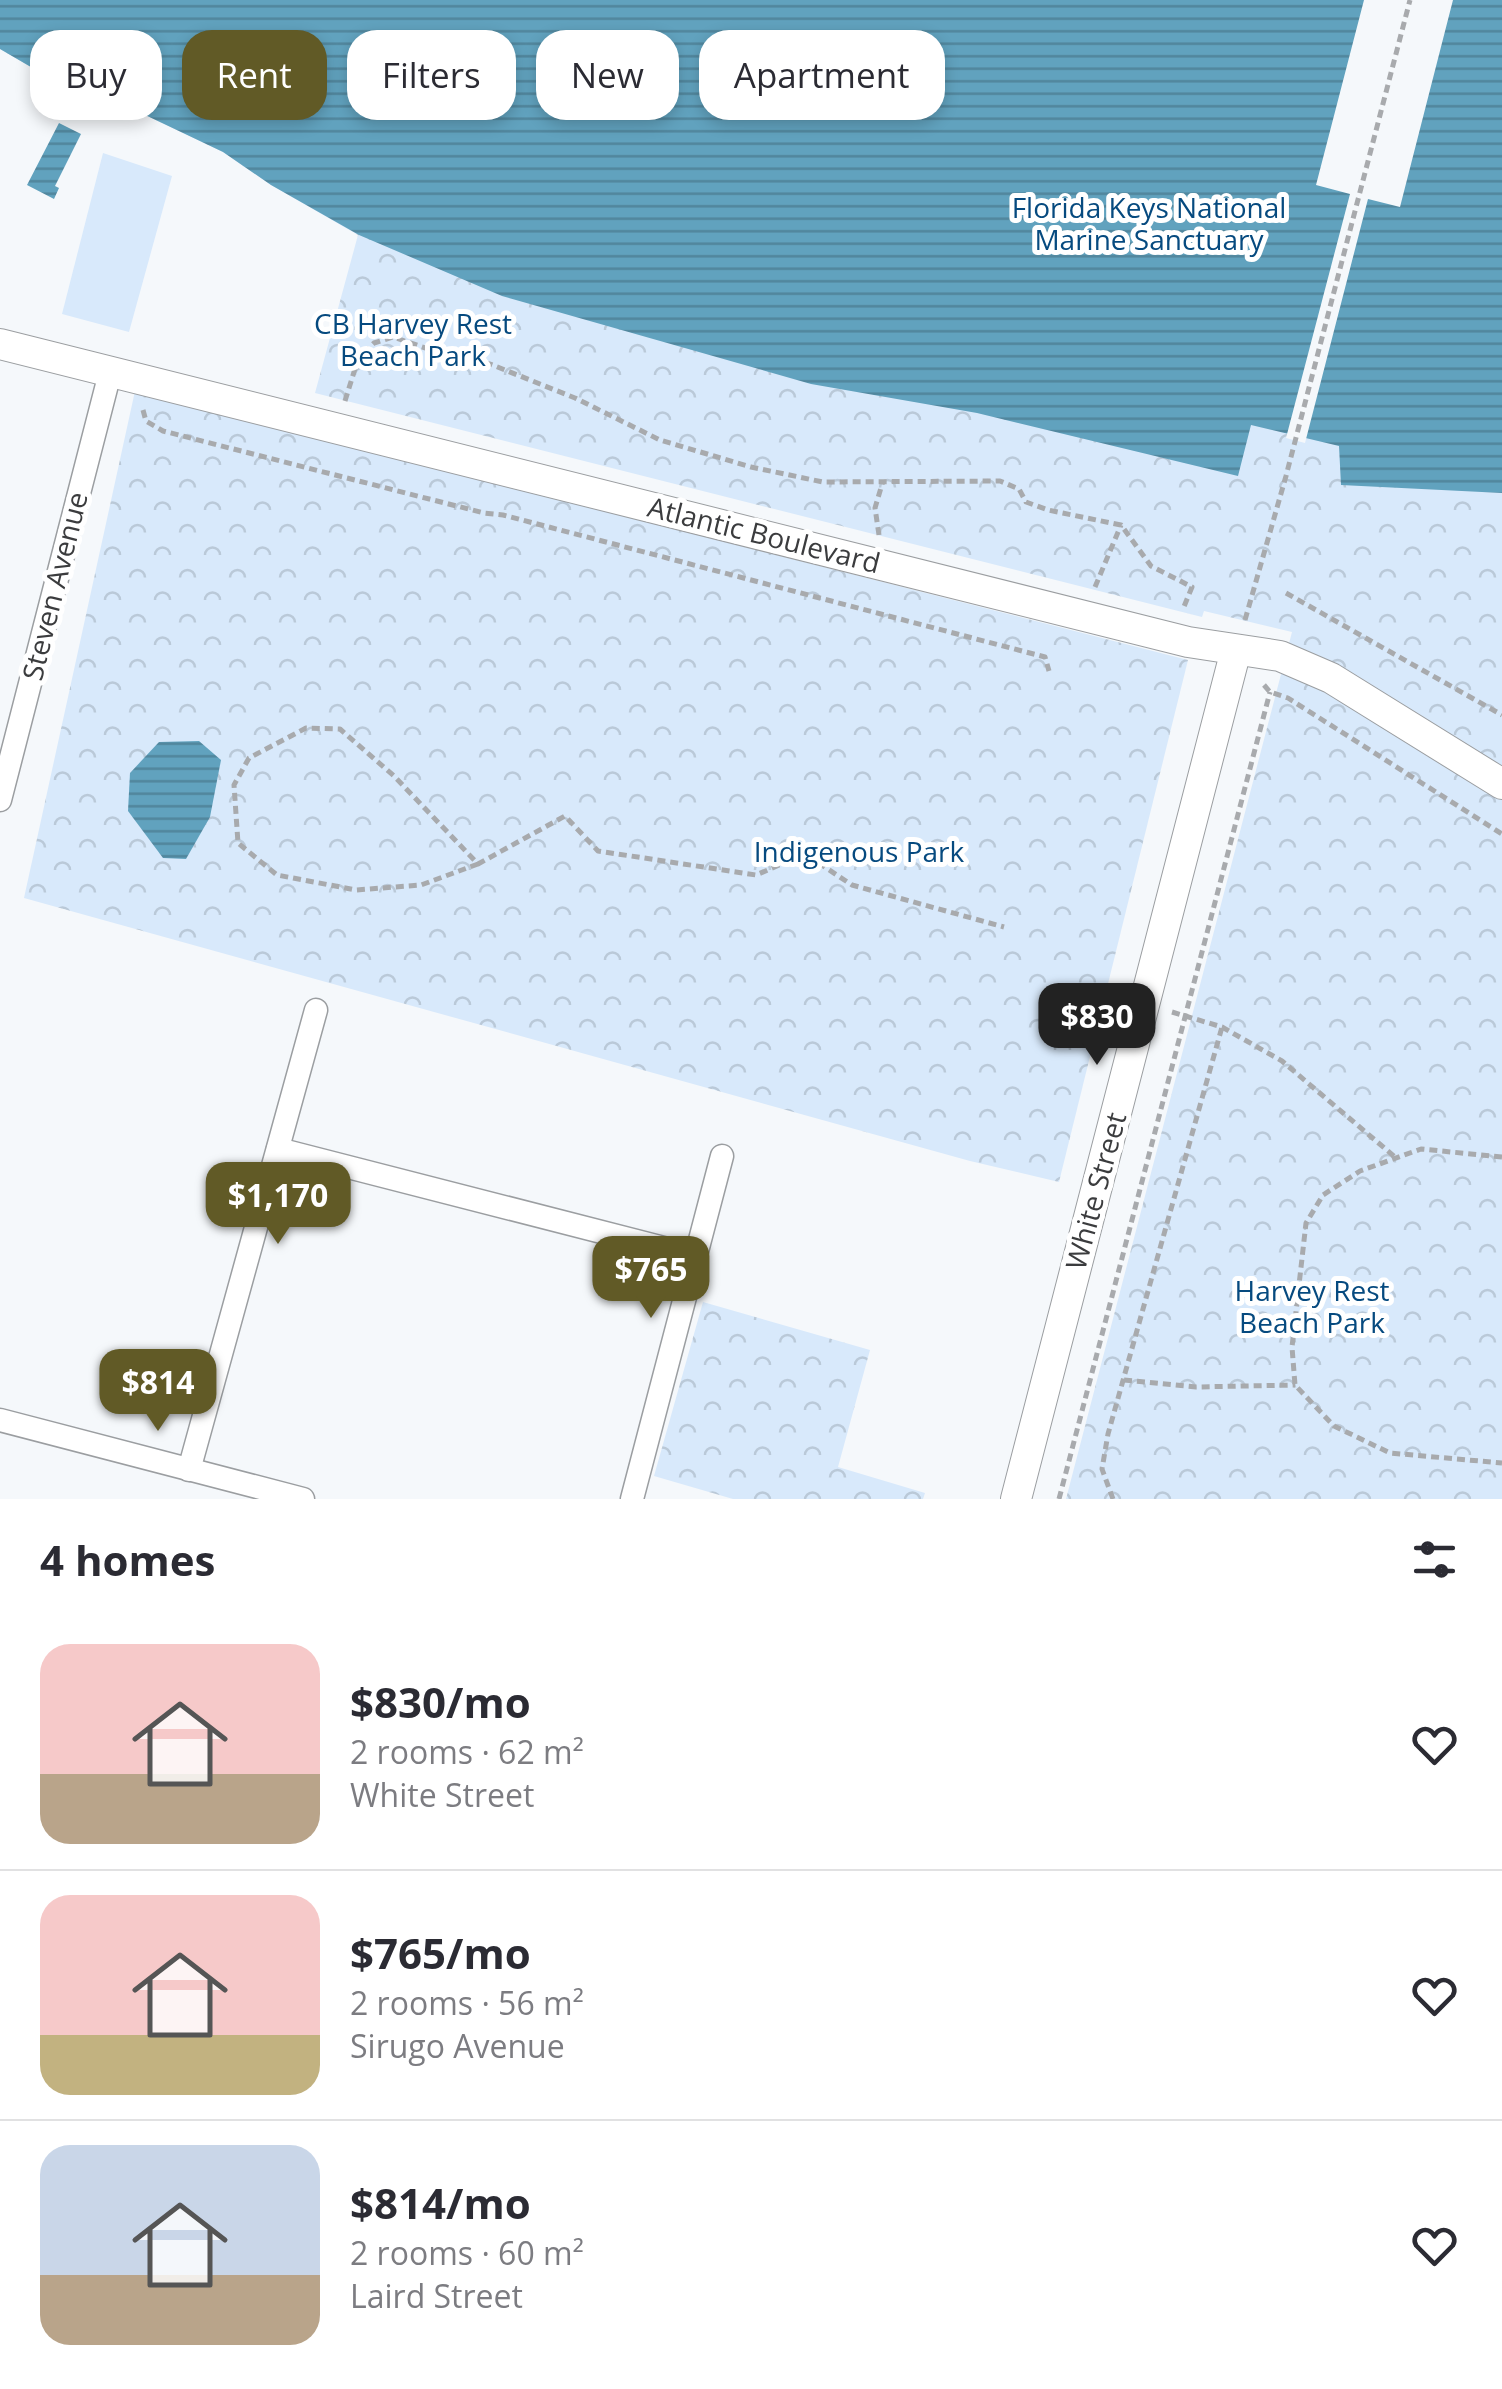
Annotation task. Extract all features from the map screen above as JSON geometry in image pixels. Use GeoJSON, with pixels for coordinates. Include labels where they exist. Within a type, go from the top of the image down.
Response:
{"type":"FeatureCollection","features":[{"type":"Feature","properties":{"kind":"street","name":"Atlantic Boulevard"},"geometry":{"type":"LineString","coordinates":[[0,344],[1188,642],[1240,636],[1331,678],[1502,784]]}},
{"type":"Feature","properties":{"kind":"street","name":"Steven Avenue"},"geometry":{"type":"LineString","coordinates":[[0,800],[10,717],[110,373]]}},
{"type":"Feature","properties":{"kind":"street","name":"White Street"},"geometry":{"type":"LineString","coordinates":[[1016,1499],[1240,636]]}},
{"type":"Feature","properties":{"kind":"street"},"geometry":{"type":"LineString","coordinates":[[189,1470],[316,1010]]}},
{"type":"Feature","properties":{"kind":"street"},"geometry":{"type":"LineString","coordinates":[[278,1149],[696,1256]]}},
{"type":"Feature","properties":{"kind":"street"},"geometry":{"type":"LineString","coordinates":[[632,1499],[722,1156]]}},
{"type":"Feature","properties":{"kind":"street"},"geometry":{"type":"LineString","coordinates":[[0,1420],[303,1499]]}},
{"type":"Feature","properties":{"kind":"path"},"geometry":{"type":"LineString","coordinates":[[1240,636],[1286,476],[1410,0]]}},
{"type":"Feature","properties":{"kind":"path"},"geometry":{"type":"LineString","coordinates":[[346,401],[358,360],[374,343],[393,337],[458,359],[490,364],[575,398],[660,440],[751,467],[823,482],[1000,481],[1019,489],[1026,502],[1120,525],[1152,566],[1192,587],[1182,612]]}},
{"type":"Feature","properties":{"kind":"path"},"geometry":{"type":"LineString","coordinates":[[140,402],[146,421],[163,431],[504,515],[1045,657],[1049,671]]}},
{"type":"Feature","properties":{"kind":"path"},"geometry":{"type":"LineString","coordinates":[[879,535],[876,508],[883,481]]}},
{"type":"Feature","properties":{"kind":"path"},"geometry":{"type":"LineString","coordinates":[[1094,590],[1120,525]]}},
{"type":"Feature","properties":{"kind":"path"},"geometry":{"type":"LineString","coordinates":[[1286,594],[1502,715]]}},
{"type":"Feature","properties":{"kind":"path"},"geometry":{"type":"LineString","coordinates":[[1059,1499],[1270,692],[1304,708],[1502,834]]}},
{"type":"Feature","properties":{"kind":"path"},"geometry":{"type":"LineString","coordinates":[[478,864],[394,776],[340,729],[306,728],[249,758],[234,785],[238,843],[277,875],[356,890],[421,886],[478,864],[565,816],[598,851],[756,874],[805,854],[852,885],[1004,928]]}},
{"type":"Feature","properties":{"kind":"path"},"geometry":{"type":"LineString","coordinates":[[1146,1004],[1222,1027],[1282,1060],[1396,1158]]}},
{"type":"Feature","properties":{"kind":"path"},"geometry":{"type":"LineString","coordinates":[[1113,1499],[1102,1469],[1108,1434],[1222,1027]]}},
{"type":"Feature","properties":{"kind":"path"},"geometry":{"type":"LineString","coordinates":[[1502,1157],[1421,1149],[1360,1171],[1323,1195],[1306,1224],[1292,1346],[1296,1385],[1334,1426],[1390,1453],[1502,1463]]}},
{"type":"Feature","properties":{"kind":"path"},"geometry":{"type":"LineString","coordinates":[[1123,1380],[1196,1387],[1296,1385]]}},
{"type":"Feature","properties":{"kind":"green space"},"geometry":{"type":"Polygon","coordinates":[[[0,0],[1502,0],[1502,1499],[1066,1499],[1292,632],[1204,611],[1202,617],[315,393],[358,235],[223,152],[156,120],[162,120],[162,30],[30,30],[30,66],[0,49],[0,0]]]}},
{"type":"Feature","properties":{"kind":"green space"},"geometry":{"type":"Polygon","coordinates":[[[103,153],[172,176],[129,332],[62,314],[103,153]]]}},
{"type":"Feature","properties":{"kind":"green space","name":"Indigenous Park"},"geometry":{"type":"Polygon","coordinates":[[[135,391],[1188,660],[1059,1182],[970,1161],[24,898],[135,391]]]}},
{"type":"Feature","properties":{"kind":"green space"},"geometry":{"type":"Polygon","coordinates":[[[703,1302],[870,1350],[838,1467],[925,1493],[923,1499],[733,1499],[654,1476],[703,1302]]]}},
{"type":"Feature","properties":{"kind":"water","name":"Florida Keys National Marine Sanctuary"},"geometry":{"type":"Polygon","coordinates":[[[0,0],[1502,0],[1502,493],[1341,485],[1339,446],[1251,425],[1238,476],[977,413],[811,384],[502,296],[359,235],[271,185],[223,152],[156,120],[162,120],[162,30],[30,30],[30,66],[0,49],[0,0]]]}},
{"type":"Feature","properties":{"kind":"water"},"geometry":{"type":"Polygon","coordinates":[[[59,123],[81,134],[55,186],[59,188],[54,199],[27,185],[59,123]]]}},
{"type":"Feature","properties":{"kind":"water"},"geometry":{"type":"Polygon","coordinates":[[[199,741],[221,760],[210,817],[186,859],[163,858],[128,811],[130,773],[159,742],[199,741]]]}},
{"type":"Feature","properties":{"kind":"pier"},"geometry":{"type":"Polygon","coordinates":[[[1364,0],[1453,0],[1400,207],[1368,199],[1305,443],[1286,438],[1350,194],[1316,185],[1364,0]]]}},
{"type":"Feature","properties":{"kind":"park label","name":"CB Harvey Rest Beach Park"},"geometry":{"type":"Point","coordinates":[413,340]}},
{"type":"Feature","properties":{"kind":"park label","name":"Harvey Rest Beach Park"},"geometry":{"type":"Point","coordinates":[1312,1307]}}]}
